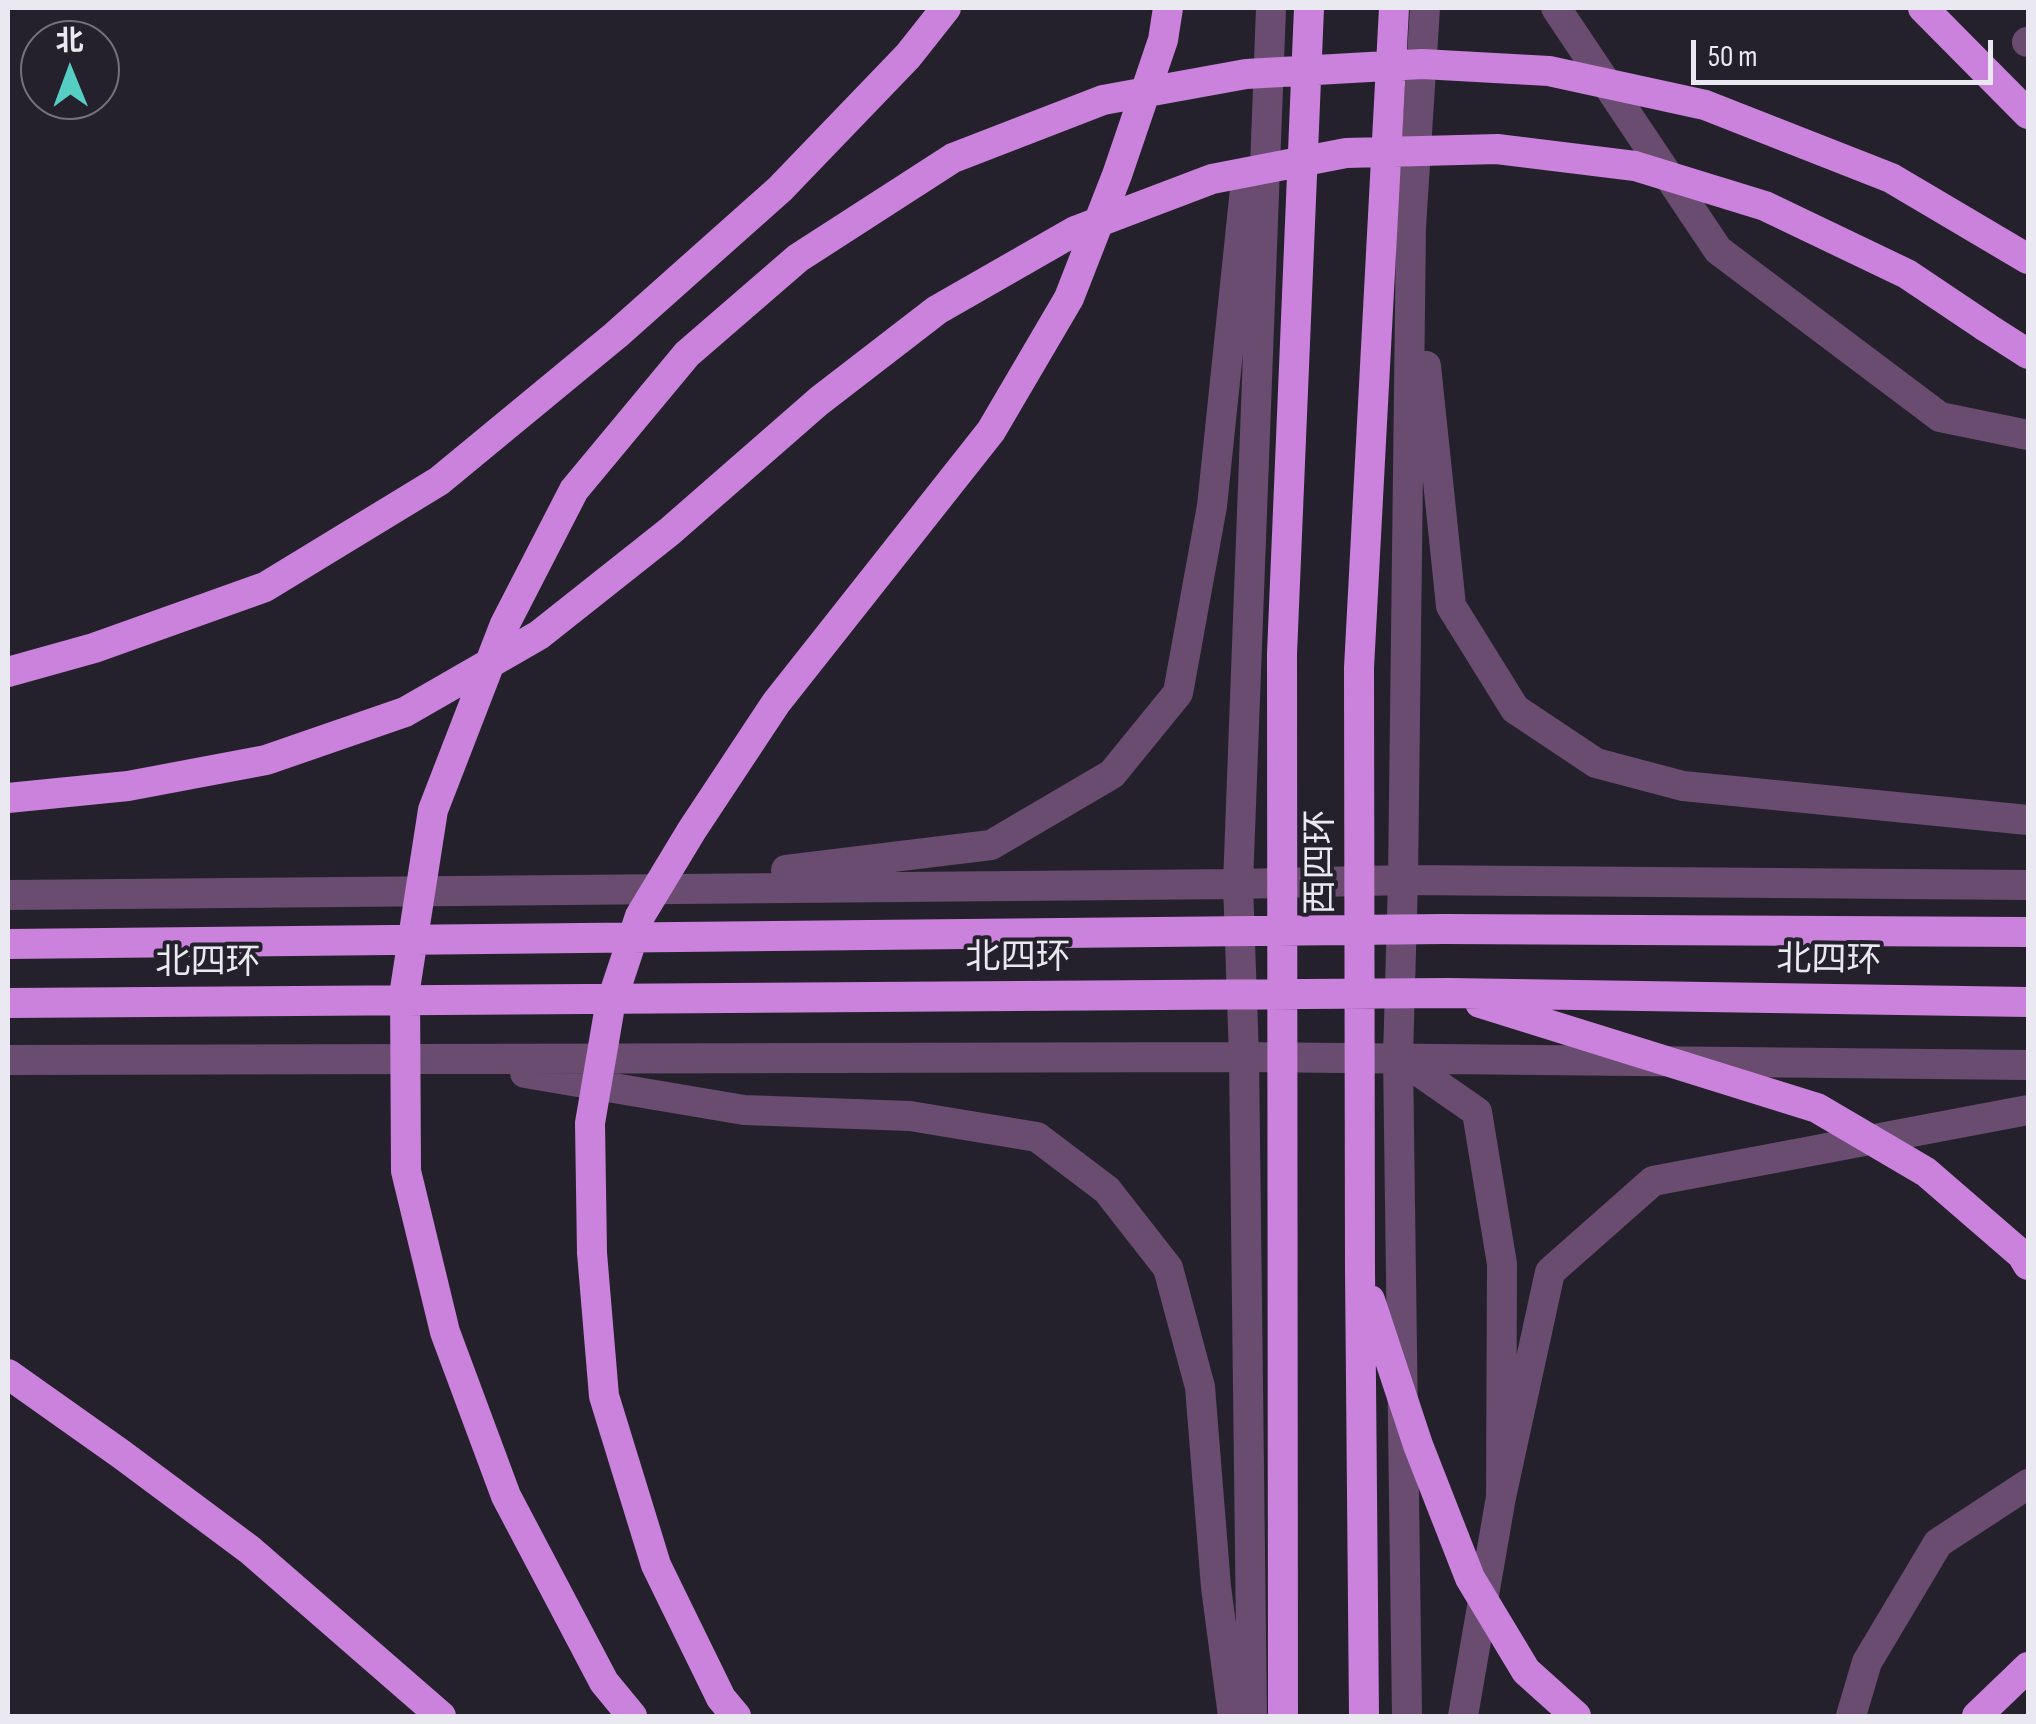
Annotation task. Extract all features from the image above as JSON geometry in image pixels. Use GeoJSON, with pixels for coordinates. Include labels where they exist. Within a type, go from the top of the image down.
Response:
{"type":"FeatureCollection","features":[{"type":"Feature","properties":{"kind":"highway"},"geometry":{"type":"LineString","coordinates":[[8,672],[94,648],[266,587],[439,481],[616,334],[780,189],[908,56],[946,8]]}},
{"type":"Feature","properties":{"kind":"highway"},"geometry":{"type":"LineString","coordinates":[[736,1716],[721,1698],[656,1565],[604,1396],[592,1253],[590,1123],[610,1006],[640,916],[692,830],[776,703],[991,431],[1068,298],[1129,141],[1163,40],[1168,8]]}},
{"type":"Feature","properties":{"kind":"highway","name":"西四环"},"geometry":{"type":"LineString","coordinates":[[1283,1716],[1282,654],[1309,8]]}},
{"type":"Feature","properties":{"kind":"highway","name":"西四环"},"geometry":{"type":"LineString","coordinates":[[1364,1716],[1360,668],[1394,8]]}},
{"type":"Feature","properties":{"kind":"highway"},"geometry":{"type":"LineString","coordinates":[[1923,8],[2028,114]]}},
{"type":"Feature","properties":{"kind":"highway"},"geometry":{"type":"LineString","coordinates":[[632,1716],[604,1682],[506,1496],[445,1332],[406,1171],[405,990],[433,810],[505,624],[574,490],[687,354],[798,258],[953,158],[1103,100],[1246,74],[1422,64],[1549,71],[1705,106],[1891,178],[2028,258]]}},
{"type":"Feature","properties":{"kind":"highway"},"geometry":{"type":"LineString","coordinates":[[8,798],[128,786],[266,760],[405,712],[539,635],[670,532],[819,402],[936,310],[1074,230],[1212,179],[1346,153],[1497,149],[1635,166],[1765,206],[1908,274],[2028,354]]}},
{"type":"Feature","properties":{"kind":"highway","name":"北四环"},"geometry":{"type":"LineString","coordinates":[[8,944],[1444,929],[2028,932]]}},
{"type":"Feature","properties":{"kind":"highway"},"geometry":{"type":"LineString","coordinates":[[1448,994],[1817,1108],[1926,1172],[2022,1254],[2028,1265]]}},
{"type":"Feature","properties":{"kind":"highway","name":"北四环"},"geometry":{"type":"LineString","coordinates":[[8,1003],[1448,994],[2028,1002]]}},
{"type":"Feature","properties":{"kind":"highway"},"geometry":{"type":"LineString","coordinates":[[1360,1270],[1418,1445],[1470,1578],[1526,1671],[1576,1716]]}},
{"type":"Feature","properties":{"kind":"highway"},"geometry":{"type":"LineString","coordinates":[[8,1374],[250,1550],[441,1716]]}},
{"type":"Feature","properties":{"kind":"highway"},"geometry":{"type":"LineString","coordinates":[[1978,1716],[2028,1667]]}},
{"type":"Feature","properties":{"kind":"street"},"geometry":{"type":"LineString","coordinates":[[1252,1716],[1244,1057],[1238,884],[1268,8]]}},
{"type":"Feature","properties":{"kind":"street"},"geometry":{"type":"LineString","coordinates":[[488,891],[811,868],[991,845],[1112,774],[1178,693],[1212,506],[1268,8]]}},
{"type":"Feature","properties":{"kind":"street"},"geometry":{"type":"LineString","coordinates":[[1407,1716],[1398,1058],[1412,227],[1425,8]]}},
{"type":"Feature","properties":{"kind":"street"},"geometry":{"type":"LineString","coordinates":[[1556,8],[1718,250],[1940,417],[2028,434]]}},
{"type":"Feature","properties":{"kind":"street"},"geometry":{"type":"LineString","coordinates":[[1412,227],[1451,606],[1515,709],[1596,762],[1684,786],[2028,820]]}},
{"type":"Feature","properties":{"kind":"street"},"geometry":{"type":"LineString","coordinates":[[8,895],[1403,880],[2028,885]]}},
{"type":"Feature","properties":{"kind":"street"},"geometry":{"type":"LineString","coordinates":[[8,1060],[1244,1057],[2028,1065]]}},
{"type":"Feature","properties":{"kind":"street"},"geometry":{"type":"LineString","coordinates":[[443,1058],[744,1110],[910,1116],[1037,1137],[1107,1190],[1168,1268],[1200,1387],[1216,1587],[1233,1716]]}},
{"type":"Feature","properties":{"kind":"street"},"geometry":{"type":"LineString","coordinates":[[1398,1058],[1477,1112],[1502,1264],[1501,1497]]}},
{"type":"Feature","properties":{"kind":"street"},"geometry":{"type":"LineString","coordinates":[[1463,1716],[1501,1497],[1550,1272],[1653,1181],[2028,1110]]}},
{"type":"Feature","properties":{"kind":"street"},"geometry":{"type":"LineString","coordinates":[[1851,1716],[1867,1662],[1938,1544],[2028,1484]]}}]}
